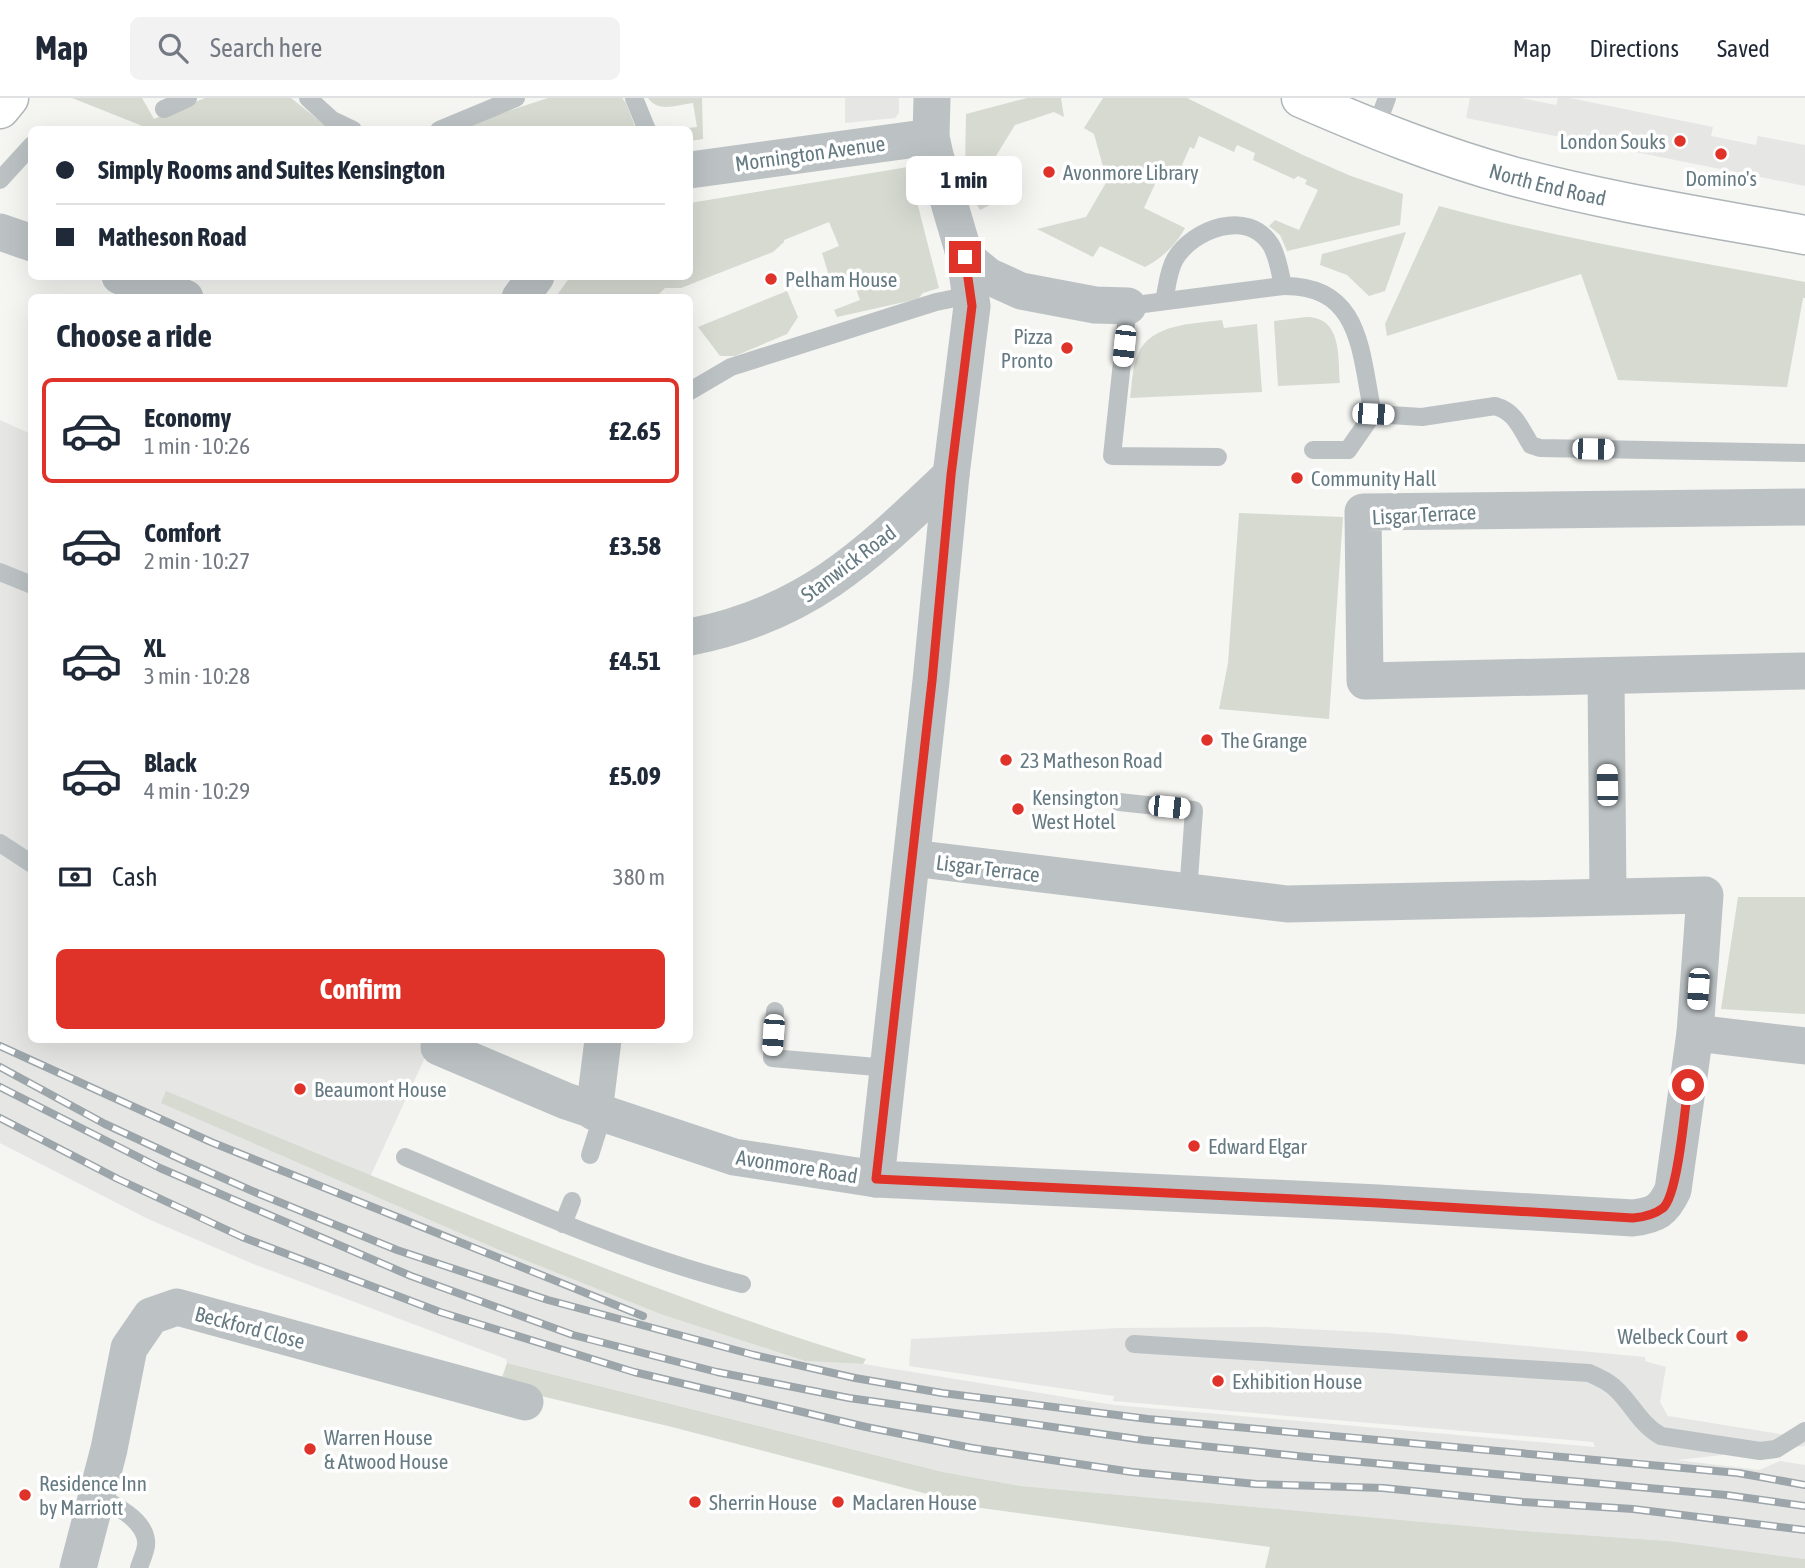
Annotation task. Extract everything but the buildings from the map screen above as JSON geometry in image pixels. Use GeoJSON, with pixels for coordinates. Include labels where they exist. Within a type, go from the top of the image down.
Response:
{"type":"FeatureCollection","features":[{"type":"Feature","properties":{"kind":"main road"},"geometry":{"type":"LineString","coordinates":[[0,109],[9,98]]}},
{"type":"Feature","properties":{"kind":"main road","name":"North End Road"},"geometry":{"type":"LineString","coordinates":[[1301,98],[1381,114],[1435,153],[1512,176],[1574,191],[1805,235]]}},
{"type":"Feature","properties":{"kind":"street"},"geometry":{"type":"LineString","coordinates":[[876,1179],[932,681],[951,475],[972,306],[965,257],[941,180],[932,137],[932,98]]}},
{"type":"Feature","properties":{"kind":"street","name":"Mornington Avenue"},"geometry":{"type":"LineString","coordinates":[[693,170],[932,137]]}},
{"type":"Feature","properties":{"kind":"street"},"geometry":{"type":"LineString","coordinates":[[0,232],[28,242]]}},
{"type":"Feature","properties":{"kind":"street"},"geometry":{"type":"LineString","coordinates":[[965,257],[988,276],[1021,291],[1096,305],[1128,306]]}},
{"type":"Feature","properties":{"kind":"street"},"geometry":{"type":"LineString","coordinates":[[132,280],[173,294]]}},
{"type":"Feature","properties":{"kind":"street","name":"Stanwick Road"},"geometry":{"type":"LineString","coordinates":[[693,636],[758,619],[794,603],[822,586],[892,531],[951,475]]}},
{"type":"Feature","properties":{"kind":"street","name":"Lisgar Terrace"},"geometry":{"type":"LineString","coordinates":[[1805,507],[1363,512],[1366,681],[1805,671]]}},
{"type":"Feature","properties":{"kind":"street"},"geometry":{"type":"LineString","coordinates":[[1606,676],[1608,895]]}},
{"type":"Feature","properties":{"kind":"street","name":"Lisgar Terrace"},"geometry":{"type":"LineString","coordinates":[[912,858],[1287,904],[1704,895]]}},
{"type":"Feature","properties":{"kind":"street","name":"Avonmore Road"},"geometry":{"type":"LineString","coordinates":[[430,1043],[528,1087],[734,1157],[876,1179],[1633,1218],[1649,1216],[1665,1206],[1673,1190],[1695,1033],[1704,895]]}},
{"type":"Feature","properties":{"kind":"street"},"geometry":{"type":"LineString","coordinates":[[1695,1033],[1805,1046]]}},
{"type":"Feature","properties":{"kind":"street"},"geometry":{"type":"LineString","coordinates":[[599,1113],[603,1043]]}},
{"type":"Feature","properties":{"kind":"street","name":"Beckford Close"},"geometry":{"type":"LineString","coordinates":[[78,1568],[109,1449],[129,1348],[151,1316],[177,1307],[525,1402]]}},
{"type":"Feature","properties":{"kind":"lane"},"geometry":{"type":"LineString","coordinates":[[164,109],[188,98]]}},
{"type":"Feature","properties":{"kind":"lane"},"geometry":{"type":"LineString","coordinates":[[308,98],[331,120],[344,126]]}},
{"type":"Feature","properties":{"kind":"lane"},"geometry":{"type":"LineString","coordinates":[[449,126],[516,98]]}},
{"type":"Feature","properties":{"kind":"lane"},"geometry":{"type":"LineString","coordinates":[[634,98],[646,126]]}},
{"type":"Feature","properties":{"kind":"lane"},"geometry":{"type":"LineString","coordinates":[[0,180],[28,149]]}},
{"type":"Feature","properties":{"kind":"lane"},"geometry":{"type":"LineString","coordinates":[[1164,301],[1177,257],[1202,236],[1226,225],[1248,228],[1263,236],[1270,244],[1283,286]]}},
{"type":"Feature","properties":{"kind":"lane"},"geometry":{"type":"LineString","coordinates":[[1218,457],[1112,456],[1128,306],[1283,286],[1302,286],[1314,290],[1345,310],[1353,323],[1373,414],[1348,450],[1313,450]]}},
{"type":"Feature","properties":{"kind":"lane"},"geometry":{"type":"LineString","coordinates":[[693,389],[731,368],[936,302],[971,295]]}},
{"type":"Feature","properties":{"kind":"lane"},"geometry":{"type":"LineString","coordinates":[[1373,414],[1429,416],[1494,406],[1502,408],[1519,422],[1531,445],[1540,448],[1805,453]]}},
{"type":"Feature","properties":{"kind":"lane"},"geometry":{"type":"LineString","coordinates":[[0,572],[28,583]]}},
{"type":"Feature","properties":{"kind":"lane"},"geometry":{"type":"LineString","coordinates":[[1119,802],[1194,810],[1188,893]]}},
{"type":"Feature","properties":{"kind":"lane"},"geometry":{"type":"LineString","coordinates":[[0,843],[28,861]]}},
{"type":"Feature","properties":{"kind":"lane"},"geometry":{"type":"LineString","coordinates":[[775,1011],[772,1059],[888,1068]]}},
{"type":"Feature","properties":{"kind":"lane"},"geometry":{"type":"LineString","coordinates":[[590,1155],[599,1113]]}},
{"type":"Feature","properties":{"kind":"lane"},"geometry":{"type":"LineString","coordinates":[[405,1157],[563,1224],[685,1269],[742,1284]]}},
{"type":"Feature","properties":{"kind":"lane"},"geometry":{"type":"LineString","coordinates":[[563,1224],[572,1200]]}},
{"type":"Feature","properties":{"kind":"lane"},"geometry":{"type":"LineString","coordinates":[[1134,1344],[1589,1373],[1618,1390],[1650,1430],[1661,1436],[1760,1451],[1776,1449],[1805,1432]]}},
{"type":"Feature","properties":{"kind":"lane"},"geometry":{"type":"LineString","coordinates":[[97,1495],[122,1510],[139,1525],[146,1544],[139,1568]]}},
{"type":"Feature","properties":{"kind":"shaded area"},"geometry":{"type":"Polygon","coordinates":[[[72,98],[142,98],[154,119],[205,98],[291,98],[326,126],[142,126],[72,98]]]}},
{"type":"Feature","properties":{"kind":"shaded area"},"geometry":{"type":"Polygon","coordinates":[[[548,98],[622,98],[635,126],[469,126],[548,98]]]}},
{"type":"Feature","properties":{"kind":"shaded area"},"geometry":{"type":"Polygon","coordinates":[[[648,98],[702,98],[703,139],[693,141],[693,127],[697,127],[693,103],[662,107],[648,98]]]}},
{"type":"Feature","properties":{"kind":"shaded area"},"geometry":{"type":"Polygon","coordinates":[[[845,98],[899,98],[899,113],[895,118],[845,123],[845,98]]]}},
{"type":"Feature","properties":{"kind":"shaded area"},"geometry":{"type":"Polygon","coordinates":[[[1027,98],[1061,98],[1064,117],[1054,112],[1015,125],[991,164],[1000,200],[980,210],[967,176],[966,114],[1027,98]]]}},
{"type":"Feature","properties":{"kind":"shaded area"},"geometry":{"type":"Polygon","coordinates":[[[1103,98],[1187,98],[1303,155],[1351,176],[1403,194],[1400,225],[1287,251],[1280,235],[1269,226],[1275,220],[1299,230],[1318,190],[1305,184],[1307,180],[1298,176],[1294,179],[1253,160],[1255,153],[1237,145],[1234,152],[1199,136],[1194,149],[1190,147],[1178,174],[1170,170],[1167,176],[1160,173],[1144,208],[1185,228],[1173,245],[1145,267],[1100,246],[1093,257],[1037,229],[1086,217],[1107,181],[1094,134],[1084,128],[1103,98]]]}},
{"type":"Feature","properties":{"kind":"shaded area"},"geometry":{"type":"Polygon","coordinates":[[[1470,98],[1522,98],[1556,105],[1558,98],[1570,98],[1713,127],[1711,136],[1756,145],[1758,136],[1805,145],[1805,186],[1466,118],[1470,98]]]}},
{"type":"Feature","properties":{"kind":"shaded area"},"geometry":{"type":"Polygon","coordinates":[[[908,167],[939,288],[923,293],[918,299],[837,317],[834,310],[860,300],[851,275],[831,282],[822,253],[839,246],[829,222],[784,240],[773,252],[681,288],[665,288],[659,294],[558,294],[568,280],[693,280],[693,203],[908,167]]]}},
{"type":"Feature","properties":{"kind":"shaded area"},"geometry":{"type":"Polygon","coordinates":[[[1439,206],[1575,238],[1805,282],[1805,298],[1787,387],[1618,380],[1581,274],[1387,336],[1385,324],[1439,206]]]}},
{"type":"Feature","properties":{"kind":"shaded area"},"geometry":{"type":"Polygon","coordinates":[[[1406,232],[1385,291],[1369,296],[1347,275],[1320,265],[1322,254],[1406,232]]]}},
{"type":"Feature","properties":{"kind":"shaded area"},"geometry":{"type":"Polygon","coordinates":[[[787,291],[798,317],[787,334],[735,356],[720,356],[698,327],[787,291]]]}},
{"type":"Feature","properties":{"kind":"shaded area"},"geometry":{"type":"Polygon","coordinates":[[[1306,317],[1318,319],[1332,331],[1338,350],[1340,383],[1278,386],[1274,321],[1306,317]]]}},
{"type":"Feature","properties":{"kind":"shaded area"},"geometry":{"type":"Polygon","coordinates":[[[1222,320],[1224,328],[1257,324],[1262,392],[1130,398],[1136,359],[1144,344],[1153,336],[1174,327],[1222,320]]]}},
{"type":"Feature","properties":{"kind":"shaded area"},"geometry":{"type":"Polygon","coordinates":[[[0,420],[28,433],[28,1043],[432,1043],[370,1177],[210,1112],[161,1102],[499,1250],[663,1315],[805,1361],[863,1364],[1114,1405],[1595,1447],[1593,1442],[1113,1401],[1114,1396],[909,1366],[911,1339],[1119,1328],[1267,1327],[1387,1333],[1645,1357],[1645,1361],[1666,1367],[1660,1402],[1668,1416],[1805,1438],[1805,1446],[1677,1460],[1759,1470],[1780,1461],[1805,1465],[1805,1559],[1669,1541],[1525,1531],[1021,1486],[943,1472],[507,1363],[506,1359],[251,1263],[148,1219],[0,1143],[0,420]]]}},
{"type":"Feature","properties":{"kind":"shaded area"},"geometry":{"type":"Polygon","coordinates":[[[1239,513],[1343,517],[1329,719],[1219,709],[1228,663],[1239,513]]]}},
{"type":"Feature","properties":{"kind":"shaded area"},"geometry":{"type":"Polygon","coordinates":[[[1738,897],[1805,897],[1805,1014],[1721,1009],[1738,897]]]}},
{"type":"Feature","properties":{"kind":"shaded area"},"geometry":{"type":"Polygon","coordinates":[[[166,1091],[594,1264],[748,1321],[866,1359],[863,1364],[805,1361],[663,1315],[499,1250],[161,1103],[166,1091]]]}},
{"type":"Feature","properties":{"kind":"shaded area"},"geometry":{"type":"Polygon","coordinates":[[[507,1363],[943,1472],[1021,1486],[1525,1531],[1669,1541],[1805,1559],[1805,1568],[1265,1568],[1270,1547],[981,1508],[672,1427],[499,1386],[507,1363]]]}},
{"type":"Feature","properties":{"kind":"railway"},"geometry":{"type":"LineString","coordinates":[[0,1046],[211,1142],[643,1316]]}},
{"type":"Feature","properties":{"kind":"railway"},"geometry":{"type":"LineString","coordinates":[[0,1067],[105,1124],[187,1162],[397,1250],[548,1300],[754,1355],[855,1378],[942,1393],[1148,1419],[1738,1473],[1805,1485]]}},
{"type":"Feature","properties":{"kind":"railway"},"geometry":{"type":"LineString","coordinates":[[0,1087],[160,1168],[411,1276],[573,1335],[717,1372],[849,1398],[1144,1440],[1726,1495],[1805,1506]]}},
{"type":"Feature","properties":{"kind":"railway"},"geometry":{"type":"LineString","coordinates":[[0,1118],[118,1179],[242,1237],[440,1312],[634,1372],[866,1427],[972,1448],[1132,1472],[1256,1484],[1383,1488],[1523,1502],[1633,1509],[1805,1530]]}},
{"type":"Feature","properties":{"kind":"place","name":"London Souks"},"geometry":{"type":"Point","coordinates":[1680,141]}},
{"type":"Feature","properties":{"kind":"place","name":"Domino's"},"geometry":{"type":"Point","coordinates":[1721,154]}},
{"type":"Feature","properties":{"kind":"place","name":"Avonmore Library"},"geometry":{"type":"Point","coordinates":[1049,172]}},
{"type":"Feature","properties":{"kind":"place","name":"Pelham House"},"geometry":{"type":"Point","coordinates":[771,279]}},
{"type":"Feature","properties":{"kind":"place","name":"Pizza Pronto"},"geometry":{"type":"Point","coordinates":[1067,348]}},
{"type":"Feature","properties":{"kind":"place","name":"Community Hall"},"geometry":{"type":"Point","coordinates":[1297,478]}},
{"type":"Feature","properties":{"kind":"place","name":"The Grange"},"geometry":{"type":"Point","coordinates":[1207,740]}},
{"type":"Feature","properties":{"kind":"place","name":"23 Matheson Road"},"geometry":{"type":"Point","coordinates":[1006,760]}},
{"type":"Feature","properties":{"kind":"place","name":"Kensington West Hotel"},"geometry":{"type":"Point","coordinates":[1018,809]}},
{"type":"Feature","properties":{"kind":"place","name":"Beaumont House"},"geometry":{"type":"Point","coordinates":[300,1089]}},
{"type":"Feature","properties":{"kind":"place","name":"Edward Elgar"},"geometry":{"type":"Point","coordinates":[1194,1146]}},
{"type":"Feature","properties":{"kind":"place","name":"Welbeck Court"},"geometry":{"type":"Point","coordinates":[1742,1336]}},
{"type":"Feature","properties":{"kind":"place","name":"Exhibition House"},"geometry":{"type":"Point","coordinates":[1218,1381]}},
{"type":"Feature","properties":{"kind":"place","name":"Warren House & Atwood House"},"geometry":{"type":"Point","coordinates":[310,1449]}},
{"type":"Feature","properties":{"kind":"place","name":"Residence Inn by Marriott"},"geometry":{"type":"Point","coordinates":[25,1495]}},
{"type":"Feature","properties":{"kind":"place","name":"Sherrin House"},"geometry":{"type":"Point","coordinates":[695,1502]}},
{"type":"Feature","properties":{"kind":"place","name":"Maclaren House"},"geometry":{"type":"Point","coordinates":[838,1502]}},
{"type":"Feature","properties":{"kind":"route"},"geometry":{"type":"LineString","coordinates":[[965,257],[972,306],[951,475],[932,681],[876,1179],[1633,1218],[1649,1216],[1665,1206],[1673,1190],[1688,1085]]}}]}
